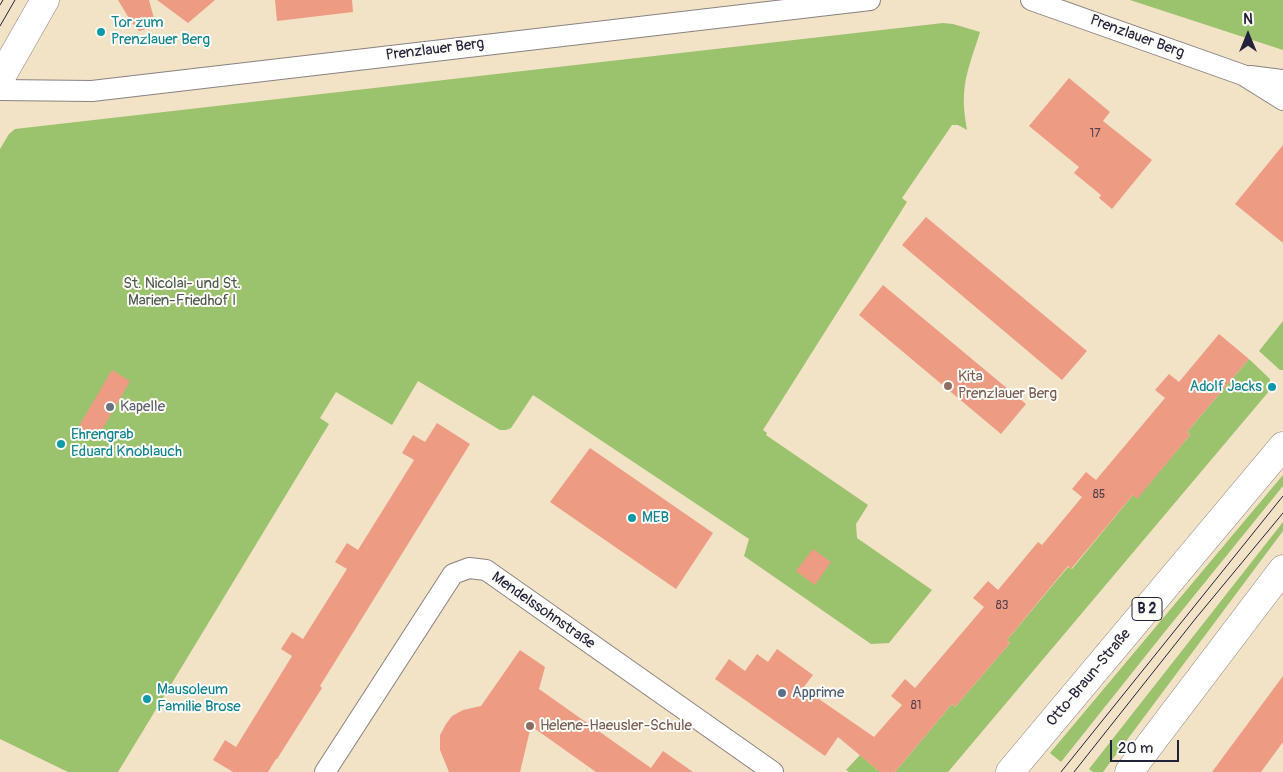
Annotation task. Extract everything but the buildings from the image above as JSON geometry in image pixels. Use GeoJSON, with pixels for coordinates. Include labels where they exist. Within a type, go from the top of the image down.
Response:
{"type":"FeatureCollection","features":[{"type":"Feature","properties":{"kind":"main road"},"geometry":{"type":"LineString","coordinates":[[0,80],[44,0]]}},
{"type":"Feature","properties":{"kind":"main road","name":"Otto-Braun-Straße"},"geometry":{"type":"LineString","coordinates":[[1010,772],[1283,446]]}},
{"type":"Feature","properties":{"kind":"main road"},"geometry":{"type":"LineString","coordinates":[[1129,772],[1283,569]]}},
{"type":"Feature","properties":{"kind":"street","name":"Prenzlauer Berg"},"geometry":{"type":"LineString","coordinates":[[0,90],[92,91],[870,0]]}},
{"type":"Feature","properties":{"kind":"street","name":"Prenzlauer Berg"},"geometry":{"type":"LineString","coordinates":[[1032,0],[1243,75],[1283,100]]}},
{"type":"Feature","properties":{"kind":"street","name":"Prenzlauer Berg"},"geometry":{"type":"LineString","coordinates":[[1243,75],[1283,80]]}},
{"type":"Feature","properties":{"kind":"street","name":"Mendelssohnstraße"},"geometry":{"type":"LineString","coordinates":[[325,772],[453,574],[469,568],[486,570],[773,772]]}},
{"type":"Feature","properties":{"kind":"green space"},"geometry":{"type":"Polygon","coordinates":[[[1130,0],[1283,0],[1283,50],[1130,0]]]}},
{"type":"Feature","properties":{"kind":"green space","name":"St. Nicolai- und St. Marien-Friedhof I"},"geometry":{"type":"Polygon","coordinates":[[[943,23],[980,32],[965,86],[964,108],[967,130],[958,125],[952,125],[902,198],[907,202],[763,430],[767,433],[766,435],[868,505],[856,524],[857,538],[932,590],[889,643],[871,644],[744,556],[749,539],[533,395],[511,428],[500,430],[418,381],[392,425],[336,392],[320,418],[329,424],[118,772],[68,772],[0,739],[0,149],[9,134],[15,129],[943,23]]]}},
{"type":"Feature","properties":{"kind":"green space"},"geometry":{"type":"Polygon","coordinates":[[[1283,321],[1283,370],[1280,370],[1259,351],[1283,321]]]}},
{"type":"Feature","properties":{"kind":"green space"},"geometry":{"type":"Polygon","coordinates":[[[1249,359],[1270,379],[1270,390],[948,772],[895,772],[952,704],[955,707],[1010,643],[1007,640],[1068,567],[1072,569],[1133,495],[1137,498],[1190,435],[1187,432],[1249,359]]]}},
{"type":"Feature","properties":{"kind":"green space"},"geometry":{"type":"Polygon","coordinates":[[[1283,475],[1283,486],[1061,762],[1050,753],[1283,475]]]}},
{"type":"Feature","properties":{"kind":"green space"},"geometry":{"type":"Polygon","coordinates":[[[1283,522],[1283,531],[1103,772],[1093,772],[1089,769],[1283,522]]]}},
{"type":"Feature","properties":{"kind":"green space"},"geometry":{"type":"Polygon","coordinates":[[[860,755],[880,772],[849,772],[846,770],[860,755]]]}},
{"type":"Feature","properties":{"kind":"tram line"},"geometry":{"type":"LineString","coordinates":[[0,5],[3,0]]}},
{"type":"Feature","properties":{"kind":"tram line"},"geometry":{"type":"LineString","coordinates":[[0,26],[15,0]]}},
{"type":"Feature","properties":{"kind":"tram line"},"geometry":{"type":"LineString","coordinates":[[1061,772],[1283,496]]}},
{"type":"Feature","properties":{"kind":"tram line"},"geometry":{"type":"LineString","coordinates":[[1074,772],[1196,618],[1283,513]]}},
{"type":"Feature","properties":{"kind":"place","name":"Tor zum Prenzlauer Berg"},"geometry":{"type":"Point","coordinates":[101,32]}},
{"type":"Feature","properties":{"kind":"place","name":"Kita Prenzlauer Berg"},"geometry":{"type":"Point","coordinates":[948,386]}},
{"type":"Feature","properties":{"kind":"place","name":"Adolf Jacks"},"geometry":{"type":"Point","coordinates":[1272,387]}},
{"type":"Feature","properties":{"kind":"place","name":"Kapelle"},"geometry":{"type":"Point","coordinates":[110,407]}},
{"type":"Feature","properties":{"kind":"place","name":"Ehrengrab Eduard Knoblauch"},"geometry":{"type":"Point","coordinates":[61,444]}},
{"type":"Feature","properties":{"kind":"place","name":"MEB"},"geometry":{"type":"Point","coordinates":[632,518]}},
{"type":"Feature","properties":{"kind":"place","name":"Apprime"},"geometry":{"type":"Point","coordinates":[782,693]}},
{"type":"Feature","properties":{"kind":"place","name":"Mausoleum Familie Brose"},"geometry":{"type":"Point","coordinates":[147,699]}},
{"type":"Feature","properties":{"kind":"place","name":"Helene-Haeusler-Schule"},"geometry":{"type":"Point","coordinates":[530,726]}}]}
